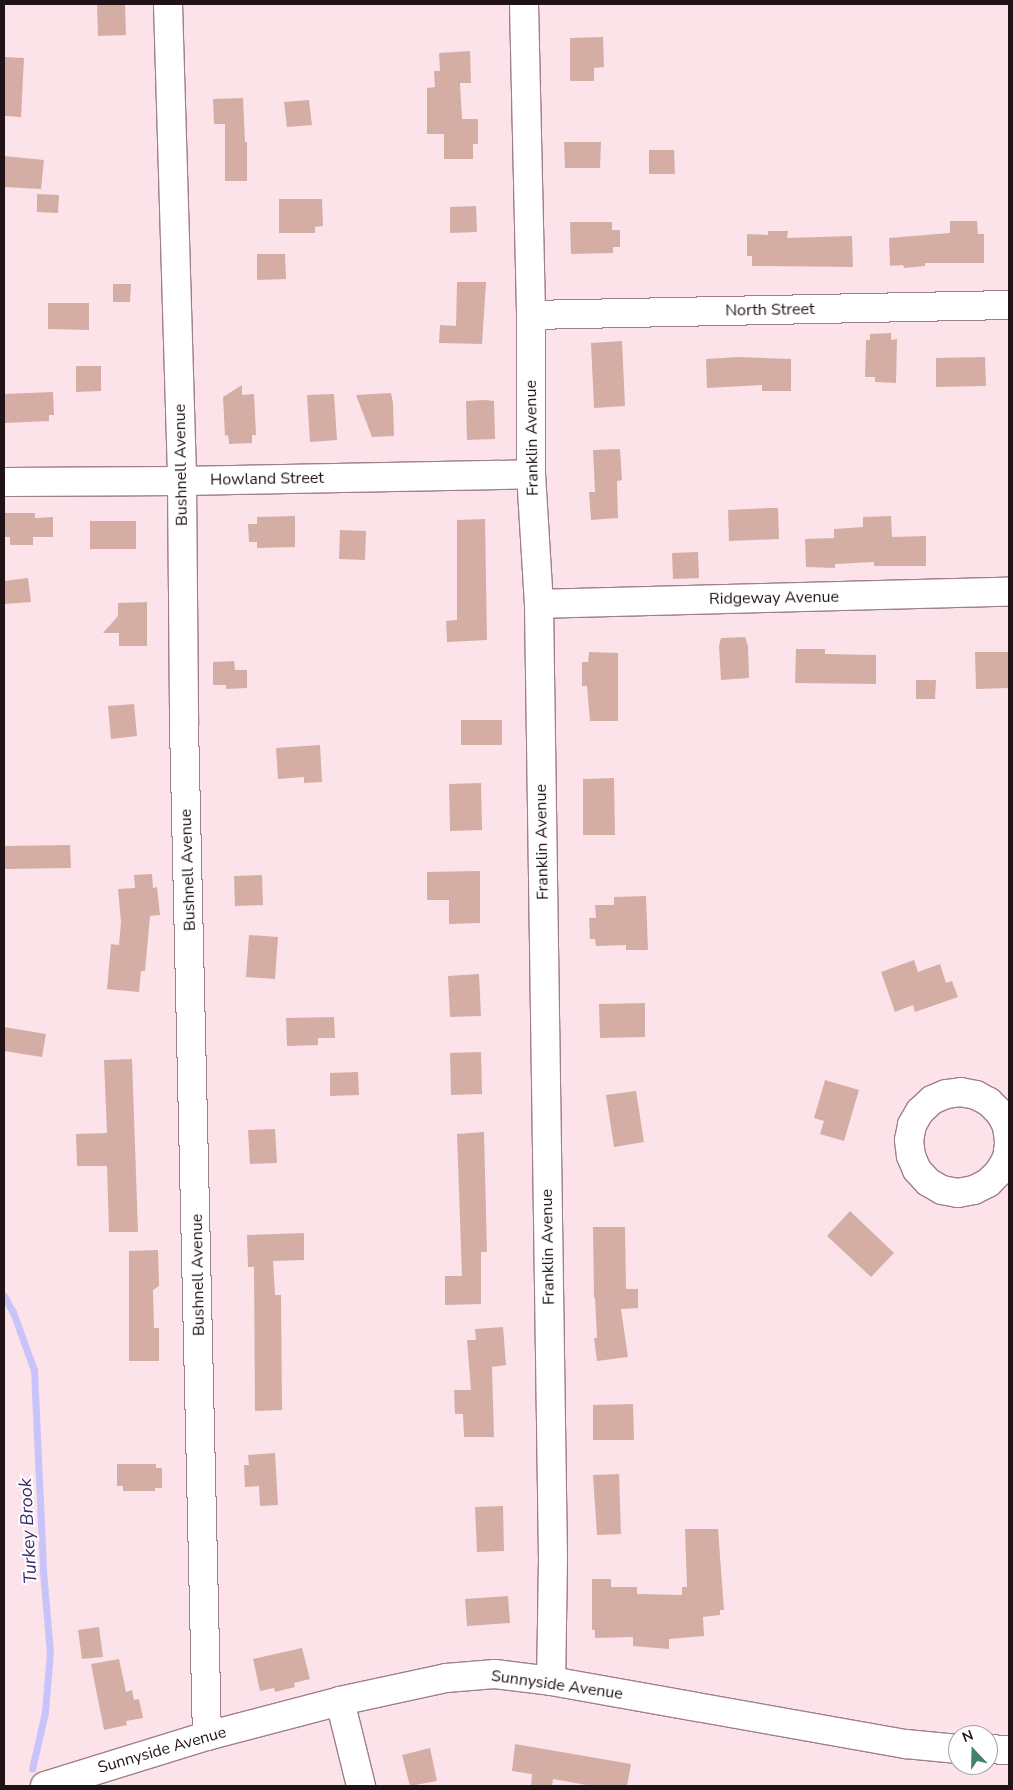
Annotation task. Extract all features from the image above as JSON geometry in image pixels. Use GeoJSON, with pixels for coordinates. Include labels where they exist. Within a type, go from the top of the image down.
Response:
{"type":"FeatureCollection","features":[{"type":"Feature","properties":{"kind":"street","name":"Bushnell Avenue"},"geometry":{"type":"LineString","coordinates":[[168,4],[182,481],[184,725],[207,1736]]}},
{"type":"Feature","properties":{"kind":"street","name":"Franklin Avenue"},"geometry":{"type":"LineString","coordinates":[[524,4],[531,315],[531,474],[539,604],[553,1559],[552,1681]]}},
{"type":"Feature","properties":{"kind":"street","name":"North Street"},"geometry":{"type":"LineString","coordinates":[[531,315],[1009,305]]}},
{"type":"Feature","properties":{"kind":"street","name":"Howland Street"},"geometry":{"type":"LineString","coordinates":[[4,482],[182,481],[531,474]]}},
{"type":"Feature","properties":{"kind":"street","name":"Ridgeway Avenue"},"geometry":{"type":"LineString","coordinates":[[539,604],[1009,592]]}},
{"type":"Feature","properties":{"kind":"street","name":"Sunnyside Avenue"},"geometry":{"type":"LineString","coordinates":[[45,1786],[84,1780],[207,1736],[340,1701],[446,1678],[494,1674],[552,1681],[906,1744],[948,1748]]}},
{"type":"Feature","properties":{"kind":"street"},"geometry":{"type":"LineString","coordinates":[[340,1701],[361,1786]]}},
{"type":"Feature","properties":{"kind":"building"},"geometry":{"type":"Polygon","coordinates":[[[97,4],[125,4],[126,35],[98,36],[97,4]]]}},
{"type":"Feature","properties":{"kind":"building"},"geometry":{"type":"Polygon","coordinates":[[[603,37],[604,67],[594,68],[594,81],[570,81],[570,38],[603,37]]]}},
{"type":"Feature","properties":{"kind":"building"},"geometry":{"type":"Polygon","coordinates":[[[470,51],[471,83],[460,83],[462,119],[478,119],[478,144],[473,144],[473,159],[444,159],[444,134],[427,134],[427,88],[435,87],[434,71],[440,71],[439,53],[470,51]]]}},
{"type":"Feature","properties":{"kind":"building"},"geometry":{"type":"Polygon","coordinates":[[[4,57],[24,58],[21,117],[4,116],[4,57]]]}},
{"type":"Feature","properties":{"kind":"building"},"geometry":{"type":"Polygon","coordinates":[[[243,98],[245,142],[247,142],[247,181],[225,181],[225,124],[214,124],[213,99],[243,98]]]}},
{"type":"Feature","properties":{"kind":"building"},"geometry":{"type":"Polygon","coordinates":[[[309,100],[312,125],[287,127],[284,102],[309,100]]]}},
{"type":"Feature","properties":{"kind":"building"},"geometry":{"type":"Polygon","coordinates":[[[564,142],[601,142],[600,168],[565,168],[564,142]]]}},
{"type":"Feature","properties":{"kind":"building"},"geometry":{"type":"Polygon","coordinates":[[[649,150],[674,150],[675,174],[649,174],[649,150]]]}},
{"type":"Feature","properties":{"kind":"building"},"geometry":{"type":"Polygon","coordinates":[[[4,156],[44,160],[41,189],[4,187],[4,156]]]}},
{"type":"Feature","properties":{"kind":"building"},"geometry":{"type":"Polygon","coordinates":[[[37,194],[59,195],[58,213],[37,212],[37,194]]]}},
{"type":"Feature","properties":{"kind":"building"},"geometry":{"type":"Polygon","coordinates":[[[279,199],[322,199],[323,226],[315,227],[315,233],[279,233],[279,199]]]}},
{"type":"Feature","properties":{"kind":"building"},"geometry":{"type":"Polygon","coordinates":[[[476,206],[477,232],[450,233],[450,207],[476,206]]]}},
{"type":"Feature","properties":{"kind":"building"},"geometry":{"type":"Polygon","coordinates":[[[950,221],[977,221],[978,234],[984,234],[984,263],[925,263],[925,266],[904,268],[903,265],[890,266],[889,238],[950,233],[950,221]]]}},
{"type":"Feature","properties":{"kind":"building"},"geometry":{"type":"Polygon","coordinates":[[[570,222],[612,222],[612,230],[620,230],[620,247],[613,247],[613,253],[571,254],[570,222]]]}},
{"type":"Feature","properties":{"kind":"building"},"geometry":{"type":"Polygon","coordinates":[[[768,231],[788,231],[787,238],[852,236],[853,267],[752,266],[752,256],[747,256],[747,234],[768,235],[768,231]]]}},
{"type":"Feature","properties":{"kind":"building"},"geometry":{"type":"Polygon","coordinates":[[[257,254],[285,254],[286,279],[257,280],[257,254]]]}},
{"type":"Feature","properties":{"kind":"building"},"geometry":{"type":"Polygon","coordinates":[[[457,282],[486,282],[482,344],[439,343],[440,325],[456,326],[457,282]]]}},
{"type":"Feature","properties":{"kind":"building"},"geometry":{"type":"Polygon","coordinates":[[[113,284],[131,284],[130,302],[113,302],[113,284]]]}},
{"type":"Feature","properties":{"kind":"building"},"geometry":{"type":"Polygon","coordinates":[[[48,303],[89,303],[89,330],[48,329],[48,303]]]}},
{"type":"Feature","properties":{"kind":"building"},"geometry":{"type":"Polygon","coordinates":[[[891,333],[891,340],[897,339],[896,383],[875,382],[875,377],[865,377],[866,340],[870,340],[870,334],[891,333]]]}},
{"type":"Feature","properties":{"kind":"building"},"geometry":{"type":"Polygon","coordinates":[[[622,341],[625,406],[594,408],[591,343],[622,341]]]}},
{"type":"Feature","properties":{"kind":"building"},"geometry":{"type":"Polygon","coordinates":[[[737,357],[791,359],[791,391],[762,391],[762,385],[707,388],[706,359],[737,357]]]}},
{"type":"Feature","properties":{"kind":"building"},"geometry":{"type":"Polygon","coordinates":[[[985,357],[986,386],[936,387],[936,358],[985,357]]]}},
{"type":"Feature","properties":{"kind":"building"},"geometry":{"type":"Polygon","coordinates":[[[76,366],[101,366],[101,391],[76,392],[76,366]]]}},
{"type":"Feature","properties":{"kind":"building"},"geometry":{"type":"Polygon","coordinates":[[[242,385],[242,395],[254,394],[256,435],[252,435],[252,443],[229,444],[228,435],[225,436],[223,397],[242,385]]]}},
{"type":"Feature","properties":{"kind":"building"},"geometry":{"type":"Polygon","coordinates":[[[53,392],[54,415],[49,415],[49,421],[4,423],[4,394],[53,392]]]}},
{"type":"Feature","properties":{"kind":"building"},"geometry":{"type":"Polygon","coordinates":[[[391,393],[394,436],[372,437],[356,395],[391,393]]]}},
{"type":"Feature","properties":{"kind":"building"},"geometry":{"type":"Polygon","coordinates":[[[334,394],[337,440],[310,442],[307,395],[334,394]]]}},
{"type":"Feature","properties":{"kind":"building"},"geometry":{"type":"Polygon","coordinates":[[[466,401],[494,401],[495,439],[467,440],[466,401]]]}},
{"type":"Feature","properties":{"kind":"building"},"geometry":{"type":"Polygon","coordinates":[[[620,449],[622,480],[617,481],[618,518],[591,520],[589,492],[595,492],[593,450],[620,449]]]}},
{"type":"Feature","properties":{"kind":"building"},"geometry":{"type":"Polygon","coordinates":[[[778,508],[779,539],[729,541],[728,510],[778,508]]]}},
{"type":"Feature","properties":{"kind":"building"},"geometry":{"type":"Polygon","coordinates":[[[4,513],[35,513],[35,518],[53,517],[53,537],[33,537],[33,545],[10,545],[10,537],[4,537],[4,513]]]}},
{"type":"Feature","properties":{"kind":"building"},"geometry":{"type":"Polygon","coordinates":[[[295,516],[295,547],[257,548],[257,542],[249,542],[248,524],[257,524],[257,517],[295,516]]]}},
{"type":"Feature","properties":{"kind":"building"},"geometry":{"type":"Polygon","coordinates":[[[891,516],[892,537],[926,536],[926,566],[874,566],[874,562],[835,564],[835,568],[806,567],[805,539],[834,538],[834,529],[863,527],[863,517],[891,516]]]}},
{"type":"Feature","properties":{"kind":"building"},"geometry":{"type":"Polygon","coordinates":[[[485,519],[487,640],[447,642],[446,621],[457,620],[457,520],[485,519]]]}},
{"type":"Feature","properties":{"kind":"building"},"geometry":{"type":"Polygon","coordinates":[[[90,521],[136,521],[136,549],[90,549],[90,521]]]}},
{"type":"Feature","properties":{"kind":"building"},"geometry":{"type":"Polygon","coordinates":[[[340,530],[366,531],[365,560],[339,559],[340,530]]]}},
{"type":"Feature","properties":{"kind":"building"},"geometry":{"type":"Polygon","coordinates":[[[698,552],[699,578],[673,579],[672,553],[698,552]]]}},
{"type":"Feature","properties":{"kind":"building"},"geometry":{"type":"Polygon","coordinates":[[[28,578],[31,602],[4,604],[4,581],[28,578]]]}},
{"type":"Feature","properties":{"kind":"building"},"geometry":{"type":"Polygon","coordinates":[[[147,602],[147,646],[119,646],[119,633],[103,633],[118,616],[118,603],[147,602]]]}},
{"type":"Feature","properties":{"kind":"building"},"geometry":{"type":"Polygon","coordinates":[[[745,637],[748,646],[749,678],[721,680],[719,646],[721,638],[745,637]]]}},
{"type":"Feature","properties":{"kind":"building"},"geometry":{"type":"Polygon","coordinates":[[[796,649],[825,649],[825,654],[876,655],[876,684],[795,683],[796,649]]]}},
{"type":"Feature","properties":{"kind":"building"},"geometry":{"type":"Polygon","coordinates":[[[589,652],[618,653],[618,721],[590,721],[587,686],[582,686],[582,662],[588,662],[589,652]]]}},
{"type":"Feature","properties":{"kind":"building"},"geometry":{"type":"Polygon","coordinates":[[[975,652],[1009,652],[1009,688],[976,689],[975,652]]]}},
{"type":"Feature","properties":{"kind":"building"},"geometry":{"type":"Polygon","coordinates":[[[234,661],[235,670],[247,670],[247,688],[226,689],[226,685],[213,685],[213,662],[234,661]]]}},
{"type":"Feature","properties":{"kind":"building"},"geometry":{"type":"Polygon","coordinates":[[[916,680],[936,680],[935,699],[916,699],[916,680]]]}},
{"type":"Feature","properties":{"kind":"building"},"geometry":{"type":"Polygon","coordinates":[[[134,704],[137,736],[111,739],[108,706],[134,704]]]}},
{"type":"Feature","properties":{"kind":"building"},"geometry":{"type":"Polygon","coordinates":[[[461,720],[502,720],[502,745],[461,745],[461,720]]]}},
{"type":"Feature","properties":{"kind":"building"},"geometry":{"type":"Polygon","coordinates":[[[320,745],[322,782],[304,783],[304,777],[278,779],[276,748],[320,745]]]}},
{"type":"Feature","properties":{"kind":"building"},"geometry":{"type":"Polygon","coordinates":[[[614,778],[615,835],[583,835],[583,779],[614,778]]]}},
{"type":"Feature","properties":{"kind":"building"},"geometry":{"type":"Polygon","coordinates":[[[481,783],[482,830],[450,831],[449,784],[481,783]]]}},
{"type":"Feature","properties":{"kind":"building"},"geometry":{"type":"Polygon","coordinates":[[[70,845],[71,868],[4,869],[4,846],[70,845]]]}},
{"type":"Feature","properties":{"kind":"building"},"geometry":{"type":"Polygon","coordinates":[[[480,871],[480,923],[449,924],[449,900],[427,900],[427,872],[480,871]]]}},
{"type":"Feature","properties":{"kind":"building"},"geometry":{"type":"Polygon","coordinates":[[[152,874],[153,888],[157,887],[160,915],[150,916],[145,971],[141,971],[139,992],[107,989],[111,944],[119,945],[121,922],[118,889],[135,888],[134,875],[152,874]]]}},
{"type":"Feature","properties":{"kind":"building"},"geometry":{"type":"Polygon","coordinates":[[[262,875],[263,905],[235,906],[234,876],[262,875]]]}},
{"type":"Feature","properties":{"kind":"building"},"geometry":{"type":"Polygon","coordinates":[[[646,896],[648,950],[626,950],[626,945],[596,946],[595,939],[590,939],[589,918],[596,918],[595,905],[614,905],[614,897],[646,896]]]}},
{"type":"Feature","properties":{"kind":"building"},"geometry":{"type":"Polygon","coordinates":[[[249,935],[278,937],[275,979],[246,977],[249,935]]]}},
{"type":"Feature","properties":{"kind":"building"},"geometry":{"type":"Polygon","coordinates":[[[914,960],[918,972],[940,964],[946,983],[952,981],[958,997],[915,1012],[913,1005],[895,1012],[881,972],[914,960]]]}},
{"type":"Feature","properties":{"kind":"building"},"geometry":{"type":"Polygon","coordinates":[[[479,974],[481,1016],[450,1017],[448,976],[479,974]]]}},
{"type":"Feature","properties":{"kind":"building"},"geometry":{"type":"Polygon","coordinates":[[[645,1003],[645,1037],[600,1038],[599,1004],[645,1003]]]}},
{"type":"Feature","properties":{"kind":"building"},"geometry":{"type":"Polygon","coordinates":[[[334,1017],[335,1038],[318,1038],[318,1045],[287,1046],[286,1018],[334,1017]]]}},
{"type":"Feature","properties":{"kind":"building"},"geometry":{"type":"Polygon","coordinates":[[[4,1027],[46,1034],[42,1057],[4,1051],[4,1027]]]}},
{"type":"Feature","properties":{"kind":"building"},"geometry":{"type":"Polygon","coordinates":[[[481,1052],[482,1094],[451,1095],[450,1053],[481,1052]]]}},
{"type":"Feature","properties":{"kind":"building"},"geometry":{"type":"Polygon","coordinates":[[[132,1059],[138,1232],[109,1232],[107,1166],[77,1166],[76,1134],[107,1133],[104,1060],[132,1059]]]}},
{"type":"Feature","properties":{"kind":"building"},"geometry":{"type":"Polygon","coordinates":[[[358,1072],[359,1095],[330,1096],[330,1073],[358,1072]]]}},
{"type":"Feature","properties":{"kind":"building"},"geometry":{"type":"Polygon","coordinates":[[[825,1080],[859,1090],[844,1141],[820,1134],[824,1121],[814,1118],[825,1080]]]}},
{"type":"Feature","properties":{"kind":"building"},"geometry":{"type":"Polygon","coordinates":[[[636,1091],[644,1142],[614,1147],[606,1095],[636,1091]]]}},
{"type":"Feature","properties":{"kind":"building"},"geometry":{"type":"Polygon","coordinates":[[[275,1129],[277,1163],[250,1164],[248,1130],[275,1129]]]}},
{"type":"Feature","properties":{"kind":"building"},"geometry":{"type":"Polygon","coordinates":[[[484,1132],[487,1252],[481,1252],[481,1304],[445,1305],[445,1276],[462,1276],[457,1134],[484,1132]]]}},
{"type":"Feature","properties":{"kind":"building"},"geometry":{"type":"Polygon","coordinates":[[[850,1211],[894,1253],[871,1277],[827,1236],[850,1211]]]}},
{"type":"Feature","properties":{"kind":"building"},"geometry":{"type":"Polygon","coordinates":[[[593,1227],[625,1227],[626,1289],[638,1289],[638,1308],[621,1309],[628,1357],[597,1361],[594,1338],[597,1338],[594,1298],[593,1227]]]}},
{"type":"Feature","properties":{"kind":"building"},"geometry":{"type":"Polygon","coordinates":[[[304,1233],[304,1260],[273,1261],[275,1295],[281,1295],[282,1410],[255,1411],[254,1267],[248,1267],[247,1235],[304,1233]]]}},
{"type":"Feature","properties":{"kind":"building"},"geometry":{"type":"Polygon","coordinates":[[[158,1250],[159,1286],[153,1290],[154,1328],[159,1328],[159,1361],[129,1361],[129,1251],[158,1250]]]}},
{"type":"Feature","properties":{"kind":"building"},"geometry":{"type":"Polygon","coordinates":[[[503,1327],[506,1365],[492,1367],[494,1437],[464,1437],[463,1414],[455,1414],[454,1390],[471,1390],[467,1340],[476,1340],[475,1329],[503,1327]]]}},
{"type":"Feature","properties":{"kind":"building"},"geometry":{"type":"Polygon","coordinates":[[[633,1404],[634,1440],[593,1440],[593,1405],[633,1404]]]}},
{"type":"Feature","properties":{"kind":"building"},"geometry":{"type":"Polygon","coordinates":[[[275,1453],[278,1505],[260,1506],[259,1486],[245,1487],[244,1465],[249,1465],[248,1455],[275,1453]]]}},
{"type":"Feature","properties":{"kind":"building"},"geometry":{"type":"Polygon","coordinates":[[[117,1464],[156,1464],[156,1468],[162,1468],[162,1488],[155,1488],[155,1491],[123,1491],[123,1486],[117,1486],[117,1464]]]}},
{"type":"Feature","properties":{"kind":"building"},"geometry":{"type":"Polygon","coordinates":[[[619,1474],[621,1534],[597,1535],[593,1475],[619,1474]]]}},
{"type":"Feature","properties":{"kind":"building"},"geometry":{"type":"Polygon","coordinates":[[[503,1506],[504,1551],[477,1552],[475,1507],[503,1506]]]}},
{"type":"Feature","properties":{"kind":"building"},"geometry":{"type":"Polygon","coordinates":[[[685,1529],[718,1529],[724,1610],[720,1610],[720,1615],[703,1617],[704,1636],[669,1639],[669,1649],[633,1646],[633,1637],[595,1638],[595,1630],[592,1630],[592,1579],[611,1579],[611,1587],[637,1587],[637,1594],[682,1595],[682,1587],[687,1587],[685,1529]]]}},
{"type":"Feature","properties":{"kind":"building"},"geometry":{"type":"Polygon","coordinates":[[[508,1596],[510,1623],[467,1626],[465,1599],[508,1596]]]}},
{"type":"Feature","properties":{"kind":"building"},"geometry":{"type":"Polygon","coordinates":[[[99,1627],[103,1657],[82,1659],[78,1630],[99,1627]]]}},
{"type":"Feature","properties":{"kind":"building"},"geometry":{"type":"Polygon","coordinates":[[[302,1648],[310,1679],[294,1683],[295,1687],[275,1692],[274,1688],[260,1691],[253,1659],[302,1648]]]}},
{"type":"Feature","properties":{"kind":"building"},"geometry":{"type":"Polygon","coordinates":[[[119,1659],[126,1692],[132,1690],[134,1700],[139,1699],[143,1718],[126,1721],[127,1725],[104,1730],[91,1664],[119,1659]]]}},
{"type":"Feature","properties":{"kind":"building"},"geometry":{"type":"Polygon","coordinates":[[[515,1744],[631,1764],[627,1786],[592,1786],[553,1779],[552,1786],[531,1786],[532,1774],[512,1771],[515,1744]]]}},
{"type":"Feature","properties":{"kind":"building"},"geometry":{"type":"Polygon","coordinates":[[[430,1748],[437,1781],[410,1786],[402,1755],[430,1748]]]}},
{"type":"Feature","properties":{"kind":"waterway","name":"Turkey Brook"},"geometry":{"type":"LineString","coordinates":[[4,1296],[13,1312],[34,1370],[43,1571],[50,1652],[45,1712],[32,1769]]}}]}
